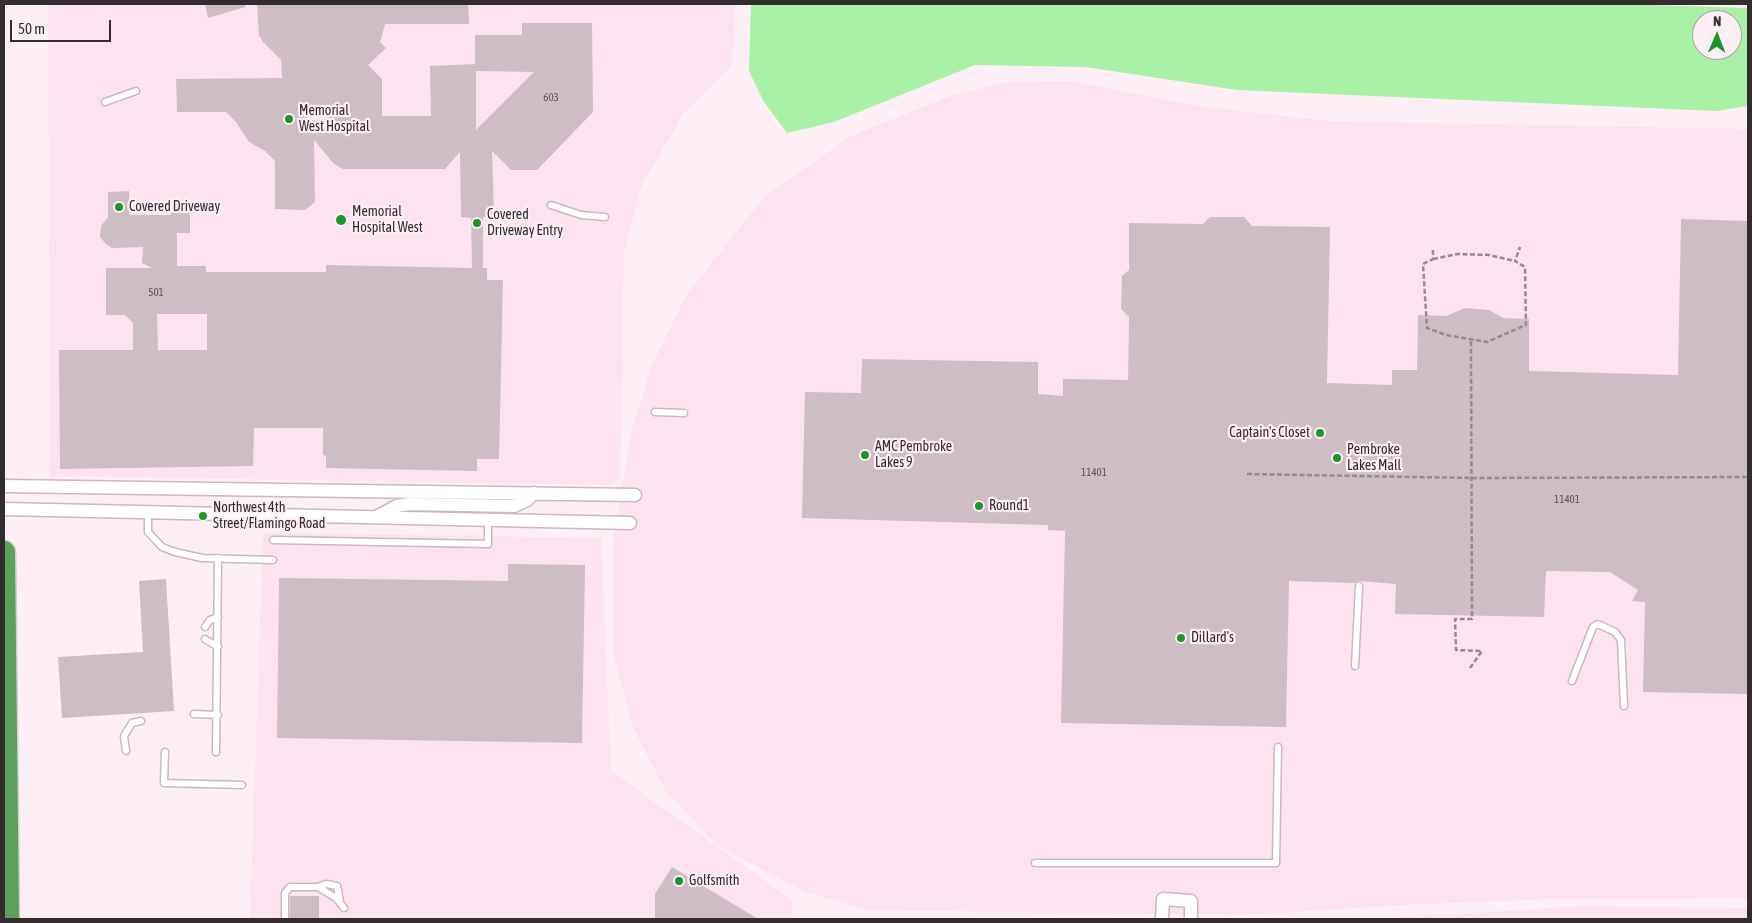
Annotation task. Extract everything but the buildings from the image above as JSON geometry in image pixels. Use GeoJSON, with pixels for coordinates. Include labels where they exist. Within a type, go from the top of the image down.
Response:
{"type":"FeatureCollection","features":[{"type":"Feature","properties":{"kind":"highway"},"geometry":{"type":"LineString","coordinates":[[4,552],[8,919]]}},
{"type":"Feature","properties":{"kind":"street"},"geometry":{"type":"LineString","coordinates":[[4,486],[634,495]]}},
{"type":"Feature","properties":{"kind":"street"},"geometry":{"type":"LineString","coordinates":[[486,506],[491,502],[494,492]]}},
{"type":"Feature","properties":{"kind":"street"},"geometry":{"type":"LineString","coordinates":[[376,517],[397,506],[409,504],[514,506],[527,500],[534,493]]}},
{"type":"Feature","properties":{"kind":"street"},"geometry":{"type":"LineString","coordinates":[[4,509],[630,523]]}},
{"type":"Feature","properties":{"kind":"street"},"geometry":{"type":"LineString","coordinates":[[1162,919],[1163,899],[1191,901],[1191,919]]}},
{"type":"Feature","properties":{"kind":"lane"},"geometry":{"type":"LineString","coordinates":[[105,102],[136,91]]}},
{"type":"Feature","properties":{"kind":"lane"},"geometry":{"type":"LineString","coordinates":[[551,205],[581,216],[605,217]]}},
{"type":"Feature","properties":{"kind":"lane"},"geometry":{"type":"LineString","coordinates":[[655,412],[684,413]]}},
{"type":"Feature","properties":{"kind":"lane"},"geometry":{"type":"LineString","coordinates":[[148,513],[148,532],[162,547],[175,552],[218,558],[273,560]]}},
{"type":"Feature","properties":{"kind":"lane"},"geometry":{"type":"LineString","coordinates":[[274,540],[488,544],[488,520]]}},
{"type":"Feature","properties":{"kind":"lane"},"geometry":{"type":"LineString","coordinates":[[216,752],[218,715],[218,558]]}},
{"type":"Feature","properties":{"kind":"lane"},"geometry":{"type":"LineString","coordinates":[[1355,666],[1360,586]]}},
{"type":"Feature","properties":{"kind":"lane"},"geometry":{"type":"LineString","coordinates":[[205,627],[210,620],[218,617]]}},
{"type":"Feature","properties":{"kind":"lane"},"geometry":{"type":"LineString","coordinates":[[1572,681],[1593,627],[1598,624],[1615,632],[1621,640],[1624,706]]}},
{"type":"Feature","properties":{"kind":"lane"},"geometry":{"type":"LineString","coordinates":[[205,640],[218,647]]}},
{"type":"Feature","properties":{"kind":"lane"},"geometry":{"type":"LineString","coordinates":[[194,714],[218,715]]}},
{"type":"Feature","properties":{"kind":"lane"},"geometry":{"type":"LineString","coordinates":[[126,751],[124,736],[132,723],[141,721]]}},
{"type":"Feature","properties":{"kind":"lane"},"geometry":{"type":"LineString","coordinates":[[1035,863],[1276,863],[1278,747]]}},
{"type":"Feature","properties":{"kind":"lane"},"geometry":{"type":"LineString","coordinates":[[165,752],[164,783],[242,785]]}},
{"type":"Feature","properties":{"kind":"lane"},"geometry":{"type":"LineString","coordinates":[[285,919],[286,892],[290,886],[318,887],[326,884],[337,886],[342,906],[318,887]]}},
{"type":"Feature","properties":{"kind":"path"},"geometry":{"type":"LineString","coordinates":[[1515,261],[1520,247]]}},
{"type":"Feature","properties":{"kind":"path"},"geometry":{"type":"LineString","coordinates":[[1432,250],[1433,259]]}},
{"type":"Feature","properties":{"kind":"path"},"geometry":{"type":"LineString","coordinates":[[1458,254],[1489,255],[1515,261],[1525,267],[1526,325],[1487,342],[1471,340],[1427,328],[1423,264],[1433,259],[1458,254]]}},
{"type":"Feature","properties":{"kind":"path"},"geometry":{"type":"LineString","coordinates":[[1470,668],[1482,650],[1456,650],[1455,619],[1472,620],[1471,340]]}},
{"type":"Feature","properties":{"kind":"path"},"geometry":{"type":"LineString","coordinates":[[1247,474],[1472,478],[1748,478]]}},
{"type":"Feature","properties":{"kind":"shaded area","name":"Memorial Hospital West"},"geometry":{"type":"Polygon","coordinates":[[[48,4],[736,4],[731,66],[683,114],[641,187],[624,253],[620,478],[611,485],[50,476],[48,4]]]}},
{"type":"Feature","properties":{"kind":"shaded area"},"geometry":{"type":"Polygon","coordinates":[[[751,4],[1622,4],[1748,8],[1748,106],[1717,111],[1237,90],[1086,67],[975,65],[834,122],[787,133],[764,102],[749,71],[751,4]]]}},
{"type":"Feature","properties":{"kind":"shaded area"},"geometry":{"type":"Polygon","coordinates":[[[1070,81],[1191,105],[1327,121],[1748,129],[1748,898],[1552,899],[1402,905],[1246,915],[867,910],[803,891],[718,846],[665,790],[632,725],[614,655],[613,543],[632,429],[652,365],[687,294],[765,196],[851,136],[948,97],[1006,82],[1070,81]]]}},
{"type":"Feature","properties":{"kind":"shaded area"},"geometry":{"type":"Polygon","coordinates":[[[263,533],[601,538],[611,771],[792,900],[792,919],[250,919],[263,533]]]}},
{"type":"Feature","properties":{"kind":"shaded area"},"geometry":{"type":"Polygon","coordinates":[[[1583,906],[1748,908],[1748,919],[1378,919],[1583,906]]]}},
{"type":"Feature","properties":{"kind":"place","name":"Memorial West Hospital"},"geometry":{"type":"Point","coordinates":[289,119]}},
{"type":"Feature","properties":{"kind":"place","name":"Covered Driveway"},"geometry":{"type":"Point","coordinates":[119,207]}},
{"type":"Feature","properties":{"kind":"place","name":"Memorial Hospital West"},"geometry":{"type":"Point","coordinates":[341,220]}},
{"type":"Feature","properties":{"kind":"place","name":"Covered Driveway Entry"},"geometry":{"type":"Point","coordinates":[477,223]}},
{"type":"Feature","properties":{"kind":"place","name":"Captain's Closet"},"geometry":{"type":"Point","coordinates":[1320,433]}},
{"type":"Feature","properties":{"kind":"place","name":"AMC Pembroke Lakes 9"},"geometry":{"type":"Point","coordinates":[865,455]}},
{"type":"Feature","properties":{"kind":"place","name":"Pembroke Lakes Mall"},"geometry":{"type":"Point","coordinates":[1337,458]}},
{"type":"Feature","properties":{"kind":"place","name":"Round1"},"geometry":{"type":"Point","coordinates":[979,506]}},
{"type":"Feature","properties":{"kind":"place","name":"Northwest 4th Street/Flamingo Road"},"geometry":{"type":"Point","coordinates":[203,516]}},
{"type":"Feature","properties":{"kind":"place","name":"Dillard's"},"geometry":{"type":"Point","coordinates":[1181,638]}},
{"type":"Feature","properties":{"kind":"place","name":"Golfsmith"},"geometry":{"type":"Point","coordinates":[679,881]}}]}
